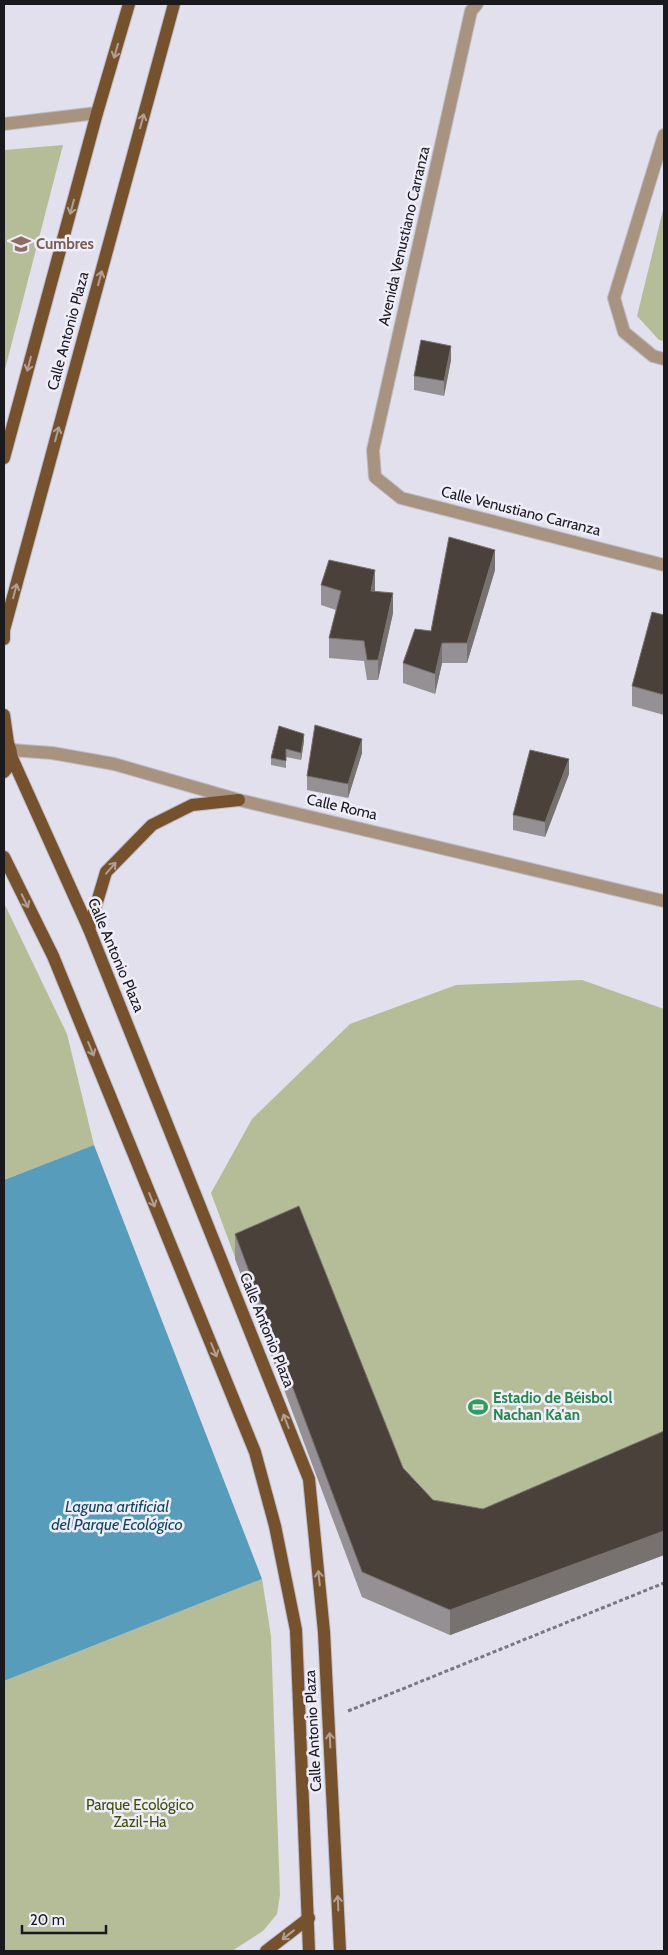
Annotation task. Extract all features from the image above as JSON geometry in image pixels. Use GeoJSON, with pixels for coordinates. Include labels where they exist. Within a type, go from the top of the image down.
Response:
{"type":"FeatureCollection","features":[{"type":"Feature","properties":{"kind":"main road","name":"Calle Antonio Plaza"},"geometry":{"type":"LineString","coordinates":[[4,458],[97,113],[129,4]]}},
{"type":"Feature","properties":{"kind":"main road","name":"Calle Antonio Plaza"},"geometry":{"type":"LineString","coordinates":[[4,639],[4,630],[174,4]]}},
{"type":"Feature","properties":{"kind":"main road","name":"Calle Antonio Plaza"},"geometry":{"type":"LineString","coordinates":[[4,715],[9,747],[89,929],[309,1479],[324,1632],[340,1951]]}},
{"type":"Feature","properties":{"kind":"main road"},"geometry":{"type":"LineString","coordinates":[[4,772],[9,765],[9,747]]}},
{"type":"Feature","properties":{"kind":"main road"},"geometry":{"type":"LineString","coordinates":[[89,929],[106,872],[152,825],[192,805],[239,800]]}},
{"type":"Feature","properties":{"kind":"main road","name":"Calle Antonio Plaza"},"geometry":{"type":"LineString","coordinates":[[4,857],[53,956],[255,1452],[275,1526],[296,1630],[309,1951]]}},
{"type":"Feature","properties":{"kind":"main road"},"geometry":{"type":"LineString","coordinates":[[266,1951],[309,1918]]}},
{"type":"Feature","properties":{"kind":"street","name":"Avenida Venustiano Carranza"},"geometry":{"type":"LineString","coordinates":[[375,477],[373,450],[471,12],[477,4]]}},
{"type":"Feature","properties":{"kind":"street"},"geometry":{"type":"LineString","coordinates":[[4,124],[97,113]]}},
{"type":"Feature","properties":{"kind":"street"},"geometry":{"type":"LineString","coordinates":[[664,135],[614,298],[624,332],[653,356],[664,359]]}},
{"type":"Feature","properties":{"kind":"street","name":"Calle Venustiano Carranza"},"geometry":{"type":"LineString","coordinates":[[375,477],[401,498],[664,565]]}},
{"type":"Feature","properties":{"kind":"street","name":"Calle Roma"},"geometry":{"type":"LineString","coordinates":[[9,747],[52,752],[114,764],[239,800],[664,901]]}},
{"type":"Feature","properties":{"kind":"path"},"geometry":{"type":"LineString","coordinates":[[329,1719],[664,1583]]}},
{"type":"Feature","properties":{"kind":"green space"},"geometry":{"type":"Polygon","coordinates":[[[63,145],[4,373],[4,150],[63,145]]]}},
{"type":"Feature","properties":{"kind":"green space"},"geometry":{"type":"Polygon","coordinates":[[[664,206],[664,341],[659,340],[637,316],[664,206]]]}},
{"type":"Feature","properties":{"kind":"green space"},"geometry":{"type":"Polygon","coordinates":[[[4,903],[67,1034],[94,1145],[4,1180],[4,903]]]}},
{"type":"Feature","properties":{"kind":"green space","name":"Estadio de Béisbol Nachan Ka'an"},"geometry":{"type":"Polygon","coordinates":[[[582,980],[664,1009],[664,1555],[450,1635],[362,1597],[211,1193],[252,1119],[350,1024],[456,985],[582,980]]]}},
{"type":"Feature","properties":{"kind":"green space","name":"Parque Ecológico Zazil-Ha"},"geometry":{"type":"Polygon","coordinates":[[[262,1579],[271,1636],[280,1895],[277,1914],[263,1931],[232,1951],[4,1950],[4,1681],[262,1579]]]}},
{"type":"Feature","properties":{"kind":"water","name":"Laguna artificial del Parque Ecológico"},"geometry":{"type":"Polygon","coordinates":[[[94,1145],[262,1579],[4,1681],[4,1180],[94,1145]]]}},
{"type":"Feature","properties":{"kind":"building"},"geometry":{"type":"Polygon","coordinates":[[[421,340],[451,346],[444,381],[414,376],[421,340]]]}},
{"type":"Feature","properties":{"kind":"building"},"geometry":{"type":"Polygon","coordinates":[[[449,537],[495,550],[467,643],[442,643],[435,674],[403,663],[415,629],[431,631],[449,537]]]}},
{"type":"Feature","properties":{"kind":"building"},"geometry":{"type":"Polygon","coordinates":[[[329,560],[375,570],[371,591],[393,593],[378,660],[367,660],[364,641],[329,638],[341,591],[321,585],[329,560]]]}},
{"type":"Feature","properties":{"kind":"building"},"geometry":{"type":"Polygon","coordinates":[[[652,612],[664,615],[664,695],[632,686],[652,612]]]}},
{"type":"Feature","properties":{"kind":"building"},"geometry":{"type":"Polygon","coordinates":[[[315,725],[362,739],[348,784],[307,776],[315,725]]]}},
{"type":"Feature","properties":{"kind":"building"},"geometry":{"type":"Polygon","coordinates":[[[279,726],[304,734],[301,753],[286,749],[286,761],[271,758],[279,726]]]}},
{"type":"Feature","properties":{"kind":"building"},"geometry":{"type":"Polygon","coordinates":[[[530,750],[569,759],[545,822],[513,815],[530,750]]]}},
{"type":"Feature","properties":{"kind":"building"},"geometry":{"type":"Polygon","coordinates":[[[299,1206],[403,1468],[433,1500],[483,1509],[664,1431],[664,1531],[450,1610],[362,1572],[235,1234],[299,1206]]]}},
{"type":"Feature","properties":{"kind":"place","name":"Cumbres"},"geometry":{"type":"Point","coordinates":[21,244]}},
{"type":"Feature","properties":{"kind":"place","name":"Estadio de Béisbol Nachan Ka'an"},"geometry":{"type":"Point","coordinates":[478,1407]}}]}
